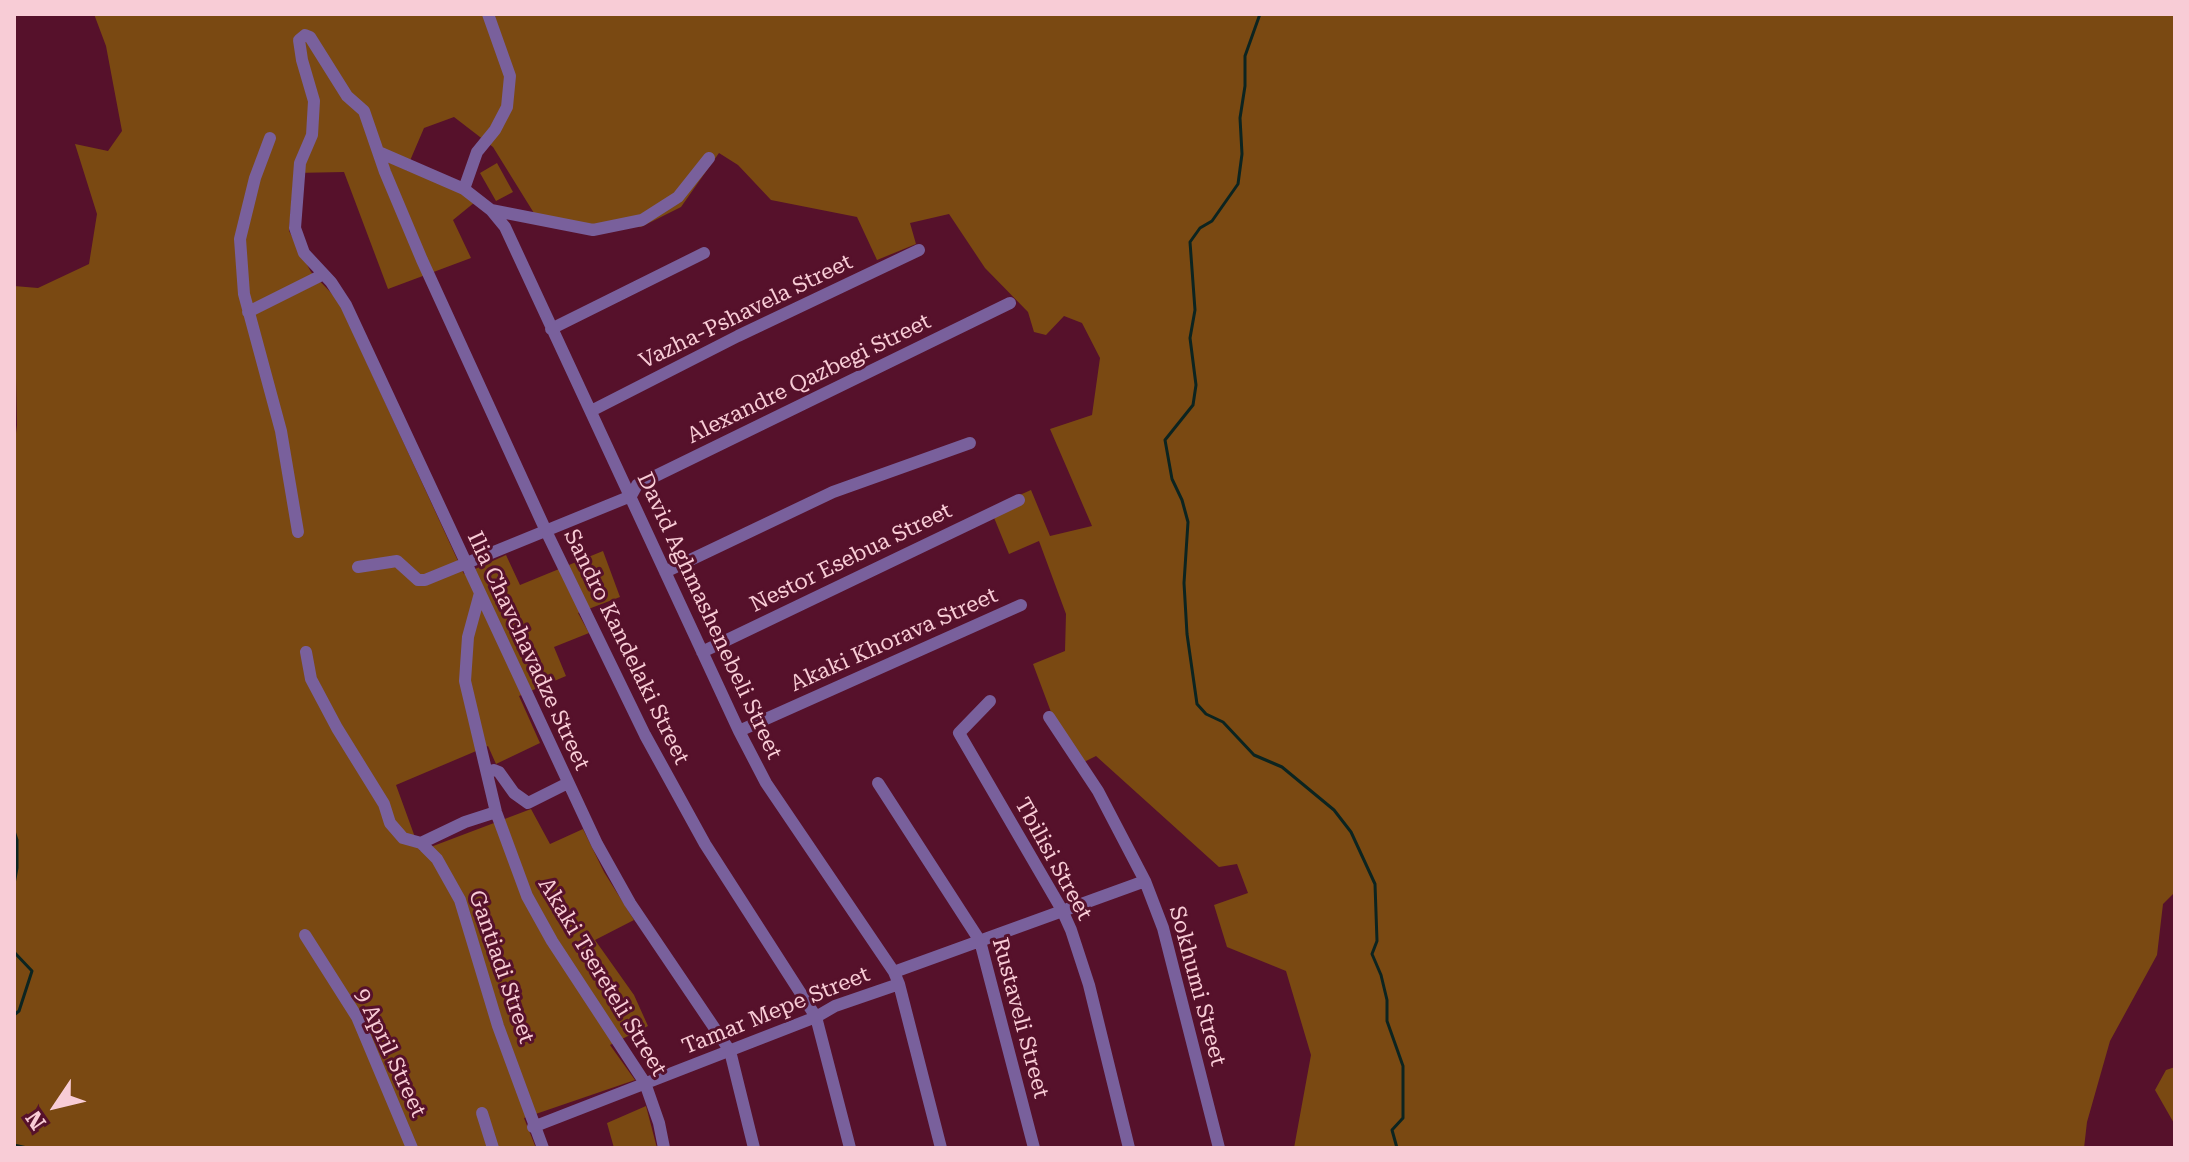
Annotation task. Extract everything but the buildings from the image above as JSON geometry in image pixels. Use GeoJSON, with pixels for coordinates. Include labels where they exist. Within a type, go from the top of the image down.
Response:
{"type":"FeatureCollection","features":[{"type":"Feature","properties":{"kind":"street"},"geometry":{"type":"LineString","coordinates":[[464,189],[477,152],[495,130],[507,107],[510,76],[488,14]]}},
{"type":"Feature","properties":{"kind":"street","name":"Sandro Kandelaki Street"},"geometry":{"type":"LineString","coordinates":[[300,163],[312,135],[314,101],[299,40],[305,35],[310,37],[347,96],[364,111],[381,153],[385,172],[422,260],[546,531],[645,735],[705,844],[816,1017],[850,1148]]}},
{"type":"Feature","properties":{"kind":"street"},"geometry":{"type":"LineString","coordinates":[[270,138],[255,178],[240,239],[244,294],[281,431],[298,532]]}},
{"type":"Feature","properties":{"kind":"street","name":"David Aghmashenebeli Street"},"geometry":{"type":"LineString","coordinates":[[381,153],[464,189],[491,210],[505,227],[766,783],[896,978],[941,1148]]}},
{"type":"Feature","properties":{"kind":"street"},"geometry":{"type":"LineString","coordinates":[[491,210],[593,230],[642,220],[678,197],[709,158]]}},
{"type":"Feature","properties":{"kind":"street","name":"Ilia Chavchavadze Street"},"geometry":{"type":"LineString","coordinates":[[300,163],[295,228],[304,253],[331,282],[346,305],[597,844],[630,903],[730,1051],[754,1148]]}},
{"type":"Feature","properties":{"kind":"street","name":"Vazha-Pshavela Street"},"geometry":{"type":"LineString","coordinates":[[591,411],[738,336],[919,250]]}},
{"type":"Feature","properties":{"kind":"street"},"geometry":{"type":"LineString","coordinates":[[551,329],[704,253]]}},
{"type":"Feature","properties":{"kind":"street"},"geometry":{"type":"LineString","coordinates":[[248,312],[322,275]]}},
{"type":"Feature","properties":{"kind":"street","name":"Alexandre Qazbegi Street"},"geometry":{"type":"LineString","coordinates":[[358,567],[397,561],[418,580],[425,580],[465,564],[631,496],[637,485],[1010,303]]}},
{"type":"Feature","properties":{"kind":"street"},"geometry":{"type":"LineString","coordinates":[[665,572],[833,492],[970,443]]}},
{"type":"Feature","properties":{"kind":"street","name":"Nestor Esebua Street"},"geometry":{"type":"LineString","coordinates":[[702,652],[1019,500]]}},
{"type":"Feature","properties":{"kind":"street","name":"Akaki Tsereteli Street"},"geometry":{"type":"LineString","coordinates":[[480,593],[468,637],[465,681],[496,812],[527,896],[552,941],[645,1083],[664,1148]]}},
{"type":"Feature","properties":{"kind":"street","name":"Akaki Khorava Street"},"geometry":{"type":"LineString","coordinates":[[739,731],[1021,605]]}},
{"type":"Feature","properties":{"kind":"street","name":"Gantiadi Street"},"geometry":{"type":"LineString","coordinates":[[306,652],[311,679],[384,804],[390,823],[403,838],[421,843],[437,859],[460,900],[498,1026],[543,1148]]}},
{"type":"Feature","properties":{"kind":"street","name":"Tbilisi Street"},"geometry":{"type":"LineString","coordinates":[[990,701],[959,733],[1062,910],[1089,985],[1129,1148]]}},
{"type":"Feature","properties":{"kind":"street","name":"Sokhumi Street"},"geometry":{"type":"LineString","coordinates":[[1049,717],[1098,791],[1145,881],[1163,928],[1219,1148]]}},
{"type":"Feature","properties":{"kind":"street"},"geometry":{"type":"LineString","coordinates":[[487,772],[499,772],[514,793],[528,803],[568,783]]}},
{"type":"Feature","properties":{"kind":"street","name":"Rustaveli Street"},"geometry":{"type":"LineString","coordinates":[[878,783],[980,941],[1034,1148]]}},
{"type":"Feature","properties":{"kind":"street"},"geometry":{"type":"LineString","coordinates":[[421,843],[465,822],[496,812]]}},
{"type":"Feature","properties":{"kind":"street","name":"Tamar Mepe Street"},"geometry":{"type":"LineString","coordinates":[[533,1127],[816,1017],[980,941],[1145,881]]}},
{"type":"Feature","properties":{"kind":"street","name":"9 April Street"},"geometry":{"type":"LineString","coordinates":[[305,935],[357,1017],[412,1148]]}},
{"type":"Feature","properties":{"kind":"street"},"geometry":{"type":"LineString","coordinates":[[482,1113],[493,1148]]}},
{"type":"Feature","properties":{"kind":"shaded area"},"geometry":{"type":"Polygon","coordinates":[[[94,14],[2175,14],[2175,892],[2163,904],[2157,955],[2110,1041],[2087,1122],[2084,1148],[1294,1148],[1311,1055],[1286,971],[1227,947],[1214,905],[1248,893],[1237,864],[1219,867],[1096,756],[1084,762],[1051,712],[1033,664],[1065,651],[1066,614],[1039,541],[1009,554],[990,508],[1031,490],[1050,536],[1092,526],[1050,429],[1092,415],[1100,358],[1082,323],[1064,316],[1046,335],[1034,332],[1028,312],[985,268],[949,214],[910,223],[916,244],[877,260],[857,217],[771,200],[738,165],[719,153],[681,207],[641,227],[586,226],[537,218],[493,147],[454,117],[424,128],[406,170],[462,190],[475,202],[453,220],[471,258],[388,289],[344,172],[294,173],[289,231],[311,272],[338,300],[464,574],[506,555],[520,585],[603,551],[620,597],[578,613],[589,633],[554,647],[566,676],[519,696],[540,743],[496,764],[488,746],[396,785],[420,851],[531,809],[550,844],[583,829],[604,872],[634,920],[595,940],[634,995],[648,1026],[610,1045],[635,1080],[524,1118],[536,1148],[14,1148],[14,450],[17,425],[14,286],[38,288],[89,264],[97,214],[75,144],[108,151],[122,131],[106,46],[94,14]]]}},
{"type":"Feature","properties":{"kind":"shaded area"},"geometry":{"type":"Polygon","coordinates":[[[497,163],[513,192],[496,201],[480,173],[497,163]]]}},
{"type":"Feature","properties":{"kind":"shaded area"},"geometry":{"type":"Polygon","coordinates":[[[2175,1067],[2175,1125],[2155,1090],[2166,1070],[2175,1067]]]}},
{"type":"Feature","properties":{"kind":"shaded area"},"geometry":{"type":"Polygon","coordinates":[[[646,1106],[657,1148],[614,1148],[607,1123],[646,1106]]]}},
{"type":"Feature","properties":{"kind":"waterway"},"geometry":{"type":"LineString","coordinates":[[1260,14],[1245,56],[1238,184],[1212,221],[1200,228],[1190,242],[1195,310],[1190,338],[1196,385],[1193,405],[1165,440],[1172,479],[1188,522],[1184,583],[1187,634],[1197,704],[1206,714],[1223,722],[1254,755],[1282,767],[1334,810],[1351,832],[1375,884],[1377,941],[1372,954],[1387,1000],[1387,1021],[1403,1066],[1403,1118],[1392,1130],[1397,1148]]}},
{"type":"Feature","properties":{"kind":"waterway"},"geometry":{"type":"LineString","coordinates":[[14,831],[17,840],[14,884]]}},
{"type":"Feature","properties":{"kind":"waterway"},"geometry":{"type":"LineString","coordinates":[[14,952],[32,971],[19,1011],[14,1015]]}},
{"type":"Feature","properties":{"kind":"waterway"},"geometry":{"type":"LineString","coordinates":[[14,1145],[27,1148]]}}]}
